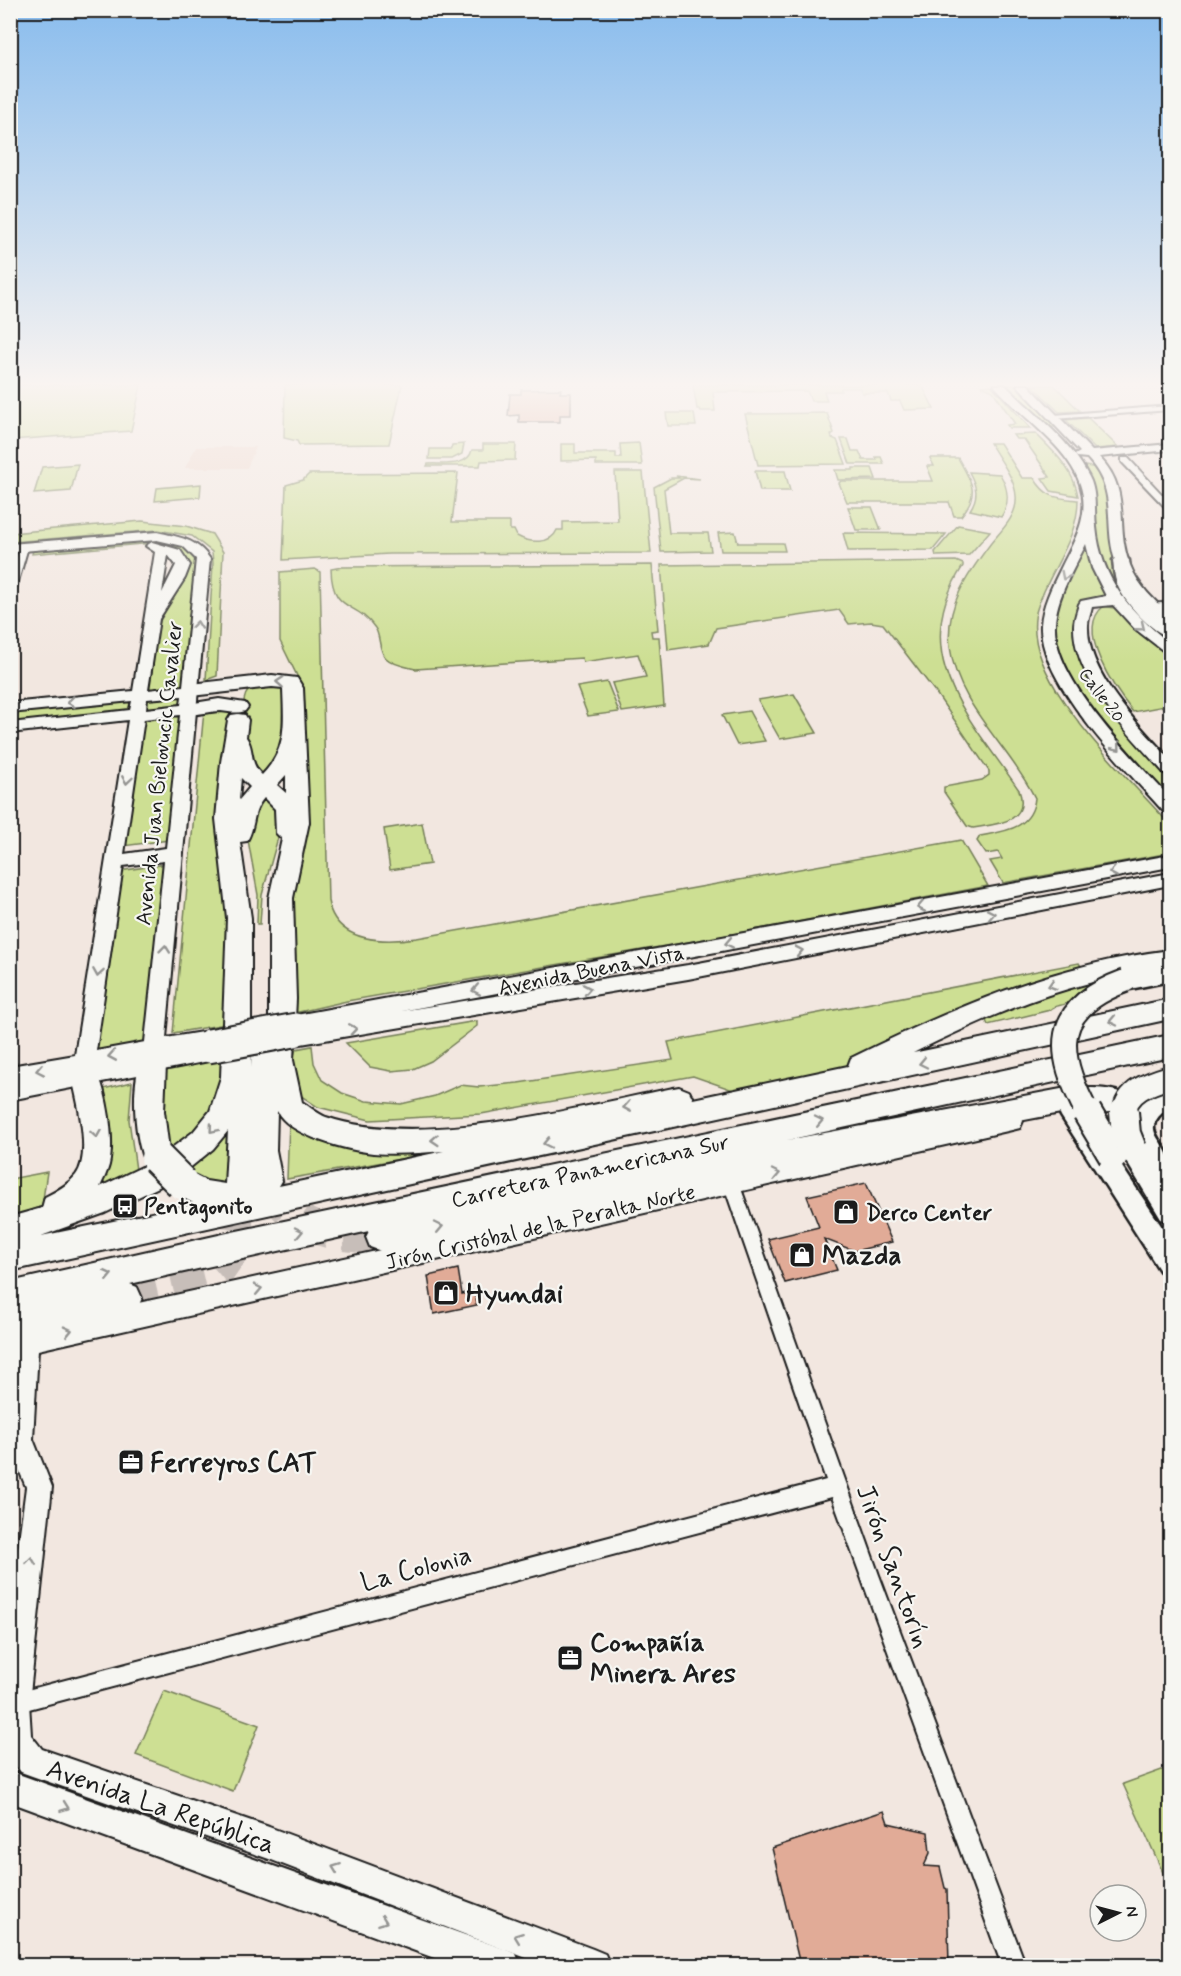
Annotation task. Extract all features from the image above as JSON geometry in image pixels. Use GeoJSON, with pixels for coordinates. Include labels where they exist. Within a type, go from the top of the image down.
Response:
{"type":"FeatureCollection","features":[{"type":"Feature","properties":{"kind":"highway"},"geometry":{"type":"LineString","coordinates":[[190,699],[219,705],[240,704],[272,681],[290,682],[296,707],[298,822],[281,898],[283,999],[280,1060],[290,1109],[317,1127],[363,1138],[425,1140],[486,1136],[699,1096],[748,1101]]}},
{"type":"Feature","properties":{"kind":"highway"},"geometry":{"type":"LineString","coordinates":[[240,704],[240,757],[245,770],[274,792],[282,802],[288,817],[288,830],[270,895],[268,918],[262,1150],[267,1181]]}},
{"type":"Feature","properties":{"kind":"highway"},"geometry":{"type":"LineString","coordinates":[[10,1231],[99,1202],[154,1174],[180,1158],[204,1139],[219,1122],[228,1105],[235,1066],[239,956],[238,908],[228,834],[228,810],[240,704]]}},
{"type":"Feature","properties":{"kind":"highway"},"geometry":{"type":"LineString","coordinates":[[239,1183],[249,1016],[251,924],[239,825],[246,806],[263,785],[282,768],[287,759],[296,707]]}},
{"type":"Feature","properties":{"kind":"highway"},"geometry":{"type":"LineString","coordinates":[[825,1084],[1010,998],[1112,968],[1170,960]]}},
{"type":"Feature","properties":{"kind":"highway","name":"Carretera Panamericana Sur"},"geometry":{"type":"LineString","coordinates":[[10,1257],[1170,1009]]}},
{"type":"Feature","properties":{"kind":"highway","name":"Carretera Panamericana Sur"},"geometry":{"type":"LineString","coordinates":[[10,1297],[244,1244],[1170,1046]]}},
{"type":"Feature","properties":{"kind":"highway"},"geometry":{"type":"LineString","coordinates":[[154,1057],[148,1104],[150,1132],[157,1158],[182,1183],[201,1194],[216,1198],[277,1197],[370,1181]]}},
{"type":"Feature","properties":{"kind":"highway"},"geometry":{"type":"LineString","coordinates":[[975,1089],[1021,1091],[1170,1065]]}},
{"type":"Feature","properties":{"kind":"highway"},"geometry":{"type":"LineString","coordinates":[[10,1221],[69,1201],[81,1191],[91,1177],[98,1150],[85,1069]]}},
{"type":"Feature","properties":{"kind":"highway"},"geometry":{"type":"LineString","coordinates":[[381,1237],[884,1133],[1061,1101],[1086,1099],[1113,1101]]}},
{"type":"Feature","properties":{"kind":"highway"},"geometry":{"type":"LineString","coordinates":[[16,1335],[126,1298]]}},
{"type":"Feature","properties":{"kind":"main road"},"geometry":{"type":"LineString","coordinates":[[1082,477],[1088,488],[1091,546],[1098,572],[1115,601],[1133,620],[1170,649]]}},
{"type":"Feature","properties":{"kind":"main road"},"geometry":{"type":"LineString","coordinates":[[1107,477],[1113,488],[1117,520],[1116,537],[1121,560],[1134,584],[1153,607],[1170,622]]}},
{"type":"Feature","properties":{"kind":"main road","name":"Calle 20"},"geometry":{"type":"LineString","coordinates":[[1089,523],[1056,594],[1047,627],[1051,652],[1068,687],[1170,808]]}},
{"type":"Feature","properties":{"kind":"main road","name":"Avenida Juan Bielovucic Cavalier"},"geometry":{"type":"LineString","coordinates":[[16,553],[158,536],[184,541],[194,547],[203,560],[154,1057]]}},
{"type":"Feature","properties":{"kind":"main road"},"geometry":{"type":"LineString","coordinates":[[16,553],[156,546]]}},
{"type":"Feature","properties":{"kind":"main road","name":"Avenida Juan Bielovucic Cavalier"},"geometry":{"type":"LineString","coordinates":[[85,1069],[162,551],[156,546]]}},
{"type":"Feature","properties":{"kind":"main road","name":"Avenida Juan Bielovucic Cavalier"},"geometry":{"type":"LineString","coordinates":[[150,625],[178,578],[183,565],[175,553],[156,546]]}},
{"type":"Feature","properties":{"kind":"main road"},"geometry":{"type":"LineString","coordinates":[[1121,560],[1120,574],[1127,591],[1170,632]]}},
{"type":"Feature","properties":{"kind":"main road","name":"Calle 20"},"geometry":{"type":"LineString","coordinates":[[1115,601],[1106,600],[1086,604],[1080,616],[1084,652],[1101,687],[1170,769]]}},
{"type":"Feature","properties":{"kind":"main road"},"geometry":{"type":"LineString","coordinates":[[1047,627],[1065,626],[1082,631]]}},
{"type":"Feature","properties":{"kind":"main road"},"geometry":{"type":"LineString","coordinates":[[10,708],[139,696],[190,699]]}},
{"type":"Feature","properties":{"kind":"main road"},"geometry":{"type":"LineString","coordinates":[[10,728],[136,714],[190,699]]}},
{"type":"Feature","properties":{"kind":"main road"},"geometry":{"type":"LineString","coordinates":[[116,861],[174,853]]}},
{"type":"Feature","properties":{"kind":"main road","name":"Avenida Buena Vista"},"geometry":{"type":"LineString","coordinates":[[10,1075],[85,1069],[154,1057],[607,966],[1170,861]]}},
{"type":"Feature","properties":{"kind":"main road","name":"Avenida Buena Vista"},"geometry":{"type":"LineString","coordinates":[[296,1030],[612,985],[1170,879]]}},
{"type":"Feature","properties":{"kind":"main road"},"geometry":{"type":"LineString","coordinates":[[607,966],[612,985]]}},
{"type":"Feature","properties":{"kind":"main road"},"geometry":{"type":"LineString","coordinates":[[1170,972],[1125,981],[1103,989],[1085,1000],[1071,1016],[1066,1038],[1067,1062],[1072,1086],[1122,1153],[1170,1210]]}},
{"type":"Feature","properties":{"kind":"main road","name":"Avenida Buena Vista"},"geometry":{"type":"LineString","coordinates":[[10,1091],[85,1069]]}},
{"type":"Feature","properties":{"kind":"main road"},"geometry":{"type":"LineString","coordinates":[[1169,1091],[1140,1087],[1129,1097],[1122,1110],[1122,1153],[1170,1244]]}},
{"type":"Feature","properties":{"kind":"main road"},"geometry":{"type":"LineString","coordinates":[[1169,1091],[1143,1117],[1143,1131],[1170,1181]]}},
{"type":"Feature","properties":{"kind":"main road","name":"Jirón Cristóbal de la Peralta Norte"},"geometry":{"type":"LineString","coordinates":[[16,1335],[1070,1109],[1169,1091]]}},
{"type":"Feature","properties":{"kind":"main road"},"geometry":{"type":"LineString","coordinates":[[1070,1109],[1170,1262]]}},
{"type":"Feature","properties":{"kind":"main road","name":"Avenida La República"},"geometry":{"type":"LineString","coordinates":[[16,1335],[20,1439],[16,1454],[32,1464],[39,1487],[12,1704],[14,1730],[19,1747],[32,1761],[269,1843],[593,1965]]}},
{"type":"Feature","properties":{"kind":"main road","name":"Avenida La República"},"geometry":{"type":"LineString","coordinates":[[10,1786],[504,1965]]}},
{"type":"Feature","properties":{"kind":"street"},"geometry":{"type":"LineString","coordinates":[[1141,477],[1170,507]]}},
{"type":"Feature","properties":{"kind":"street"},"geometry":{"type":"LineString","coordinates":[[10,592],[16,553]]}},
{"type":"Feature","properties":{"kind":"street"},"geometry":{"type":"LineString","coordinates":[[1153,607],[1170,605]]}},
{"type":"Feature","properties":{"kind":"street","name":"Jirón Santorín"},"geometry":{"type":"LineString","coordinates":[[731,1183],[929,1742],[1014,1965]]}},
{"type":"Feature","properties":{"kind":"street","name":"La Colonia"},"geometry":{"type":"LineString","coordinates":[[12,1704],[837,1486]]}},
{"type":"Feature","properties":{"kind":"green space"},"geometry":{"type":"Polygon","coordinates":[[[39,477],[75,477],[71,491],[34,494],[39,477]]]}},
{"type":"Feature","properties":{"kind":"green space"},"geometry":{"type":"Polygon","coordinates":[[[306,477],[457,477],[452,522],[510,522],[510,530],[514,530],[517,536],[527,540],[539,541],[550,538],[557,530],[563,530],[563,522],[618,521],[615,477],[644,477],[651,553],[389,554],[283,560],[286,485],[306,477]]]}},
{"type":"Feature","properties":{"kind":"green space"},"geometry":{"type":"Polygon","coordinates":[[[678,477],[700,479],[684,478],[664,489],[669,533],[708,533],[711,551],[661,552],[654,487],[671,478],[678,477]]]}},
{"type":"Feature","properties":{"kind":"green space"},"geometry":{"type":"Polygon","coordinates":[[[757,477],[787,477],[790,491],[760,491],[757,477]]]}},
{"type":"Feature","properties":{"kind":"green space"},"geometry":{"type":"Polygon","coordinates":[[[837,477],[876,479],[838,480],[837,477]]]}},
{"type":"Feature","properties":{"kind":"green space"},"geometry":{"type":"Polygon","coordinates":[[[931,477],[968,477],[972,487],[971,500],[961,516],[954,516],[949,502],[847,502],[839,483],[841,481],[933,481],[931,477]]]}},
{"type":"Feature","properties":{"kind":"green space"},"geometry":{"type":"Polygon","coordinates":[[[972,477],[1001,477],[1007,500],[1001,517],[970,510],[975,500],[972,477]]]}},
{"type":"Feature","properties":{"kind":"green space"},"geometry":{"type":"Polygon","coordinates":[[[1010,477],[1034,478],[1043,490],[1052,496],[1078,500],[1077,514],[1069,541],[1038,606],[1035,633],[1042,662],[1058,693],[1080,723],[1104,753],[1170,825],[1170,853],[1003,883],[990,861],[1002,859],[998,852],[986,854],[977,841],[980,836],[1008,830],[1023,822],[1033,808],[1035,798],[963,689],[950,647],[949,632],[954,605],[966,579],[1012,516],[1016,503],[1010,477]]]}},
{"type":"Feature","properties":{"kind":"green space"},"geometry":{"type":"Polygon","coordinates":[[[1072,477],[1078,496],[1051,491],[1042,478],[1072,477]]]}},
{"type":"Feature","properties":{"kind":"green space"},"geometry":{"type":"Polygon","coordinates":[[[1086,477],[1102,477],[1108,495],[1113,564],[1119,587],[1138,613],[1170,641],[1170,647],[1137,621],[1120,602],[1097,547],[1095,497],[1086,477]]]}},
{"type":"Feature","properties":{"kind":"green space"},"geometry":{"type":"Polygon","coordinates":[[[201,484],[200,497],[155,501],[157,488],[201,484]]]}},
{"type":"Feature","properties":{"kind":"green space"},"geometry":{"type":"Polygon","coordinates":[[[848,507],[872,507],[881,530],[856,530],[848,507]]]}},
{"type":"Feature","properties":{"kind":"green space"},"geometry":{"type":"Polygon","coordinates":[[[142,521],[186,526],[212,534],[223,552],[217,676],[206,680],[212,552],[192,536],[158,530],[11,542],[11,533],[142,521]]]}},
{"type":"Feature","properties":{"kind":"green space"},"geometry":{"type":"Polygon","coordinates":[[[958,525],[990,531],[969,555],[936,556],[935,552],[958,525]]]}},
{"type":"Feature","properties":{"kind":"green space"},"geometry":{"type":"Polygon","coordinates":[[[735,532],[738,543],[783,543],[785,551],[721,551],[718,533],[735,532]]]}},
{"type":"Feature","properties":{"kind":"green space"},"geometry":{"type":"Polygon","coordinates":[[[843,533],[946,534],[933,550],[848,551],[843,533]]]}},
{"type":"Feature","properties":{"kind":"green space"},"geometry":{"type":"Polygon","coordinates":[[[149,538],[184,545],[198,560],[186,686],[145,691],[160,621],[185,574],[169,547],[153,543],[32,554],[34,547],[149,538]]]}},
{"type":"Feature","properties":{"kind":"green space"},"geometry":{"type":"Polygon","coordinates":[[[1082,550],[1088,550],[1106,598],[1095,598],[1082,602],[1075,624],[1077,647],[1086,671],[1100,695],[1170,774],[1170,798],[1117,742],[1082,699],[1058,653],[1053,631],[1055,611],[1082,550]]]}},
{"type":"Feature","properties":{"kind":"green space"},"geometry":{"type":"Polygon","coordinates":[[[956,561],[963,566],[947,598],[940,628],[942,657],[951,684],[964,711],[1019,790],[1020,809],[1009,820],[1000,823],[973,828],[967,826],[944,792],[944,787],[982,780],[989,775],[989,771],[936,693],[883,624],[871,622],[849,624],[839,610],[716,628],[709,644],[668,650],[661,565],[956,561]]]}},
{"type":"Feature","properties":{"kind":"green space"},"geometry":{"type":"Polygon","coordinates":[[[652,565],[658,630],[651,631],[652,637],[659,637],[664,706],[622,712],[612,683],[646,677],[638,654],[583,662],[582,658],[416,669],[400,665],[383,655],[377,631],[368,619],[340,600],[332,583],[331,569],[342,567],[652,565]]]}},
{"type":"Feature","properties":{"kind":"green space"},"geometry":{"type":"Polygon","coordinates":[[[315,569],[320,572],[328,901],[340,925],[350,932],[376,940],[417,938],[961,840],[988,886],[717,937],[347,1001],[290,1014],[289,890],[305,731],[304,690],[280,641],[280,572],[315,569]]]}},
{"type":"Feature","properties":{"kind":"green space"},"geometry":{"type":"Polygon","coordinates":[[[1104,606],[1114,608],[1170,657],[1170,705],[1133,712],[1117,690],[1100,660],[1095,645],[1093,630],[1096,617],[1104,606]]]}},
{"type":"Feature","properties":{"kind":"green space"},"geometry":{"type":"Polygon","coordinates":[[[607,682],[619,712],[588,716],[577,687],[607,682]]]}},
{"type":"Feature","properties":{"kind":"green space"},"geometry":{"type":"Polygon","coordinates":[[[276,685],[286,688],[284,745],[264,779],[247,761],[243,704],[250,689],[276,685]]]}},
{"type":"Feature","properties":{"kind":"green space"},"geometry":{"type":"Polygon","coordinates":[[[794,694],[817,733],[780,739],[758,700],[794,694]]]}},
{"type":"Feature","properties":{"kind":"green space"},"geometry":{"type":"Polygon","coordinates":[[[176,695],[183,697],[182,704],[163,709],[144,708],[145,701],[154,697],[176,695]]]}},
{"type":"Feature","properties":{"kind":"green space"},"geometry":{"type":"Polygon","coordinates":[[[131,699],[128,711],[11,724],[11,711],[131,699]]]}},
{"type":"Feature","properties":{"kind":"green space"},"geometry":{"type":"Polygon","coordinates":[[[231,708],[221,824],[234,909],[226,1022],[173,1033],[204,711],[231,708]]]}},
{"type":"Feature","properties":{"kind":"green space"},"geometry":{"type":"Polygon","coordinates":[[[749,711],[765,741],[737,745],[722,715],[749,711]]]}},
{"type":"Feature","properties":{"kind":"green space"},"geometry":{"type":"Polygon","coordinates":[[[183,714],[169,840],[123,846],[142,718],[183,714]]]}},
{"type":"Feature","properties":{"kind":"green space"},"geometry":{"type":"Polygon","coordinates":[[[263,793],[274,803],[279,834],[262,895],[260,924],[257,924],[258,895],[246,829],[263,793]]]}},
{"type":"Feature","properties":{"kind":"green space"},"geometry":{"type":"Polygon","coordinates":[[[422,823],[430,864],[390,870],[384,829],[422,823]]]}},
{"type":"Feature","properties":{"kind":"green space"},"geometry":{"type":"Polygon","coordinates":[[[167,864],[147,1044],[94,1055],[119,871],[167,864]]]}},
{"type":"Feature","properties":{"kind":"green space"},"geometry":{"type":"Polygon","coordinates":[[[1079,963],[1082,968],[841,1070],[733,1090],[693,1076],[481,1114],[370,1120],[318,1107],[297,1093],[290,1069],[296,1049],[312,1046],[314,1063],[322,1080],[342,1093],[366,1101],[401,1104],[435,1096],[460,1085],[479,1087],[518,1083],[673,1060],[668,1042],[1079,963]]]}},
{"type":"Feature","properties":{"kind":"green space"},"geometry":{"type":"Polygon","coordinates":[[[1099,980],[1067,1003],[1050,1010],[988,1025],[983,1014],[1039,994],[1099,980]]]}},
{"type":"Feature","properties":{"kind":"green space"},"geometry":{"type":"Polygon","coordinates":[[[477,1021],[477,1026],[431,1061],[413,1069],[391,1071],[370,1067],[346,1043],[477,1021]]]}},
{"type":"Feature","properties":{"kind":"green space"},"geometry":{"type":"Polygon","coordinates":[[[223,1053],[222,1090],[204,1127],[172,1156],[156,1115],[159,1066],[223,1053]]]}},
{"type":"Feature","properties":{"kind":"green space"},"geometry":{"type":"Polygon","coordinates":[[[132,1082],[129,1120],[137,1177],[89,1200],[95,1091],[132,1082]]]}},
{"type":"Feature","properties":{"kind":"green space"},"geometry":{"type":"Polygon","coordinates":[[[234,1104],[228,1185],[205,1184],[181,1167],[234,1104]]]}},
{"type":"Feature","properties":{"kind":"green space"},"geometry":{"type":"Polygon","coordinates":[[[289,1121],[313,1139],[364,1150],[411,1151],[423,1155],[287,1179],[289,1121]]]}},
{"type":"Feature","properties":{"kind":"green space"},"geometry":{"type":"Polygon","coordinates":[[[47,1172],[42,1206],[11,1217],[10,1179],[47,1172]]]}},
{"type":"Feature","properties":{"kind":"green space"},"geometry":{"type":"Polygon","coordinates":[[[164,1691],[259,1725],[233,1791],[136,1755],[164,1691]]]}},
{"type":"Feature","properties":{"kind":"green space"},"geometry":{"type":"Polygon","coordinates":[[[1170,1767],[1170,1888],[1123,1784],[1170,1767]]]}},
{"type":"Feature","properties":{"kind":"building","name":"Derco Center"},"geometry":{"type":"Polygon","coordinates":[[[866,1183],[892,1242],[855,1251],[824,1239],[837,1270],[785,1283],[768,1239],[819,1227],[807,1196],[866,1183]]]}},
{"type":"Feature","properties":{"kind":"building","name":"Hyundai"},"geometry":{"type":"Polygon","coordinates":[[[458,1269],[462,1294],[475,1291],[477,1305],[434,1314],[428,1276],[458,1269]]]}},
{"type":"Feature","properties":{"kind":"building"},"geometry":{"type":"Polygon","coordinates":[[[884,1811],[888,1823],[928,1832],[930,1853],[924,1866],[940,1867],[947,1889],[949,1965],[800,1965],[772,1848],[884,1811]]]}},
{"type":"Feature","properties":{"kind":"tunnel"},"geometry":{"type":"LineString","coordinates":[[268,1184],[290,1211],[302,1221],[316,1228],[331,1233],[381,1237]]}},
{"type":"Feature","properties":{"kind":"tunnel"},"geometry":{"type":"LineString","coordinates":[[126,1298],[209,1279],[221,1269],[232,1253],[237,1224],[239,1187]]}},
{"type":"Feature","properties":{"kind":"place","name":"Pentagonito"},"geometry":{"type":"Point","coordinates":[125,1206]}},
{"type":"Feature","properties":{"kind":"place","name":"Derco Center"},"geometry":{"type":"Point","coordinates":[846,1212]}},
{"type":"Feature","properties":{"kind":"place","name":"Mazda"},"geometry":{"type":"Point","coordinates":[802,1255]}},
{"type":"Feature","properties":{"kind":"place","name":"Hyundai"},"geometry":{"type":"Point","coordinates":[446,1293]}},
{"type":"Feature","properties":{"kind":"place","name":"Ferreyros CAT"},"geometry":{"type":"Point","coordinates":[131,1462]}},
{"type":"Feature","properties":{"kind":"place","name":"Compañía Minera Ares"},"geometry":{"type":"Point","coordinates":[570,1658]}}]}
